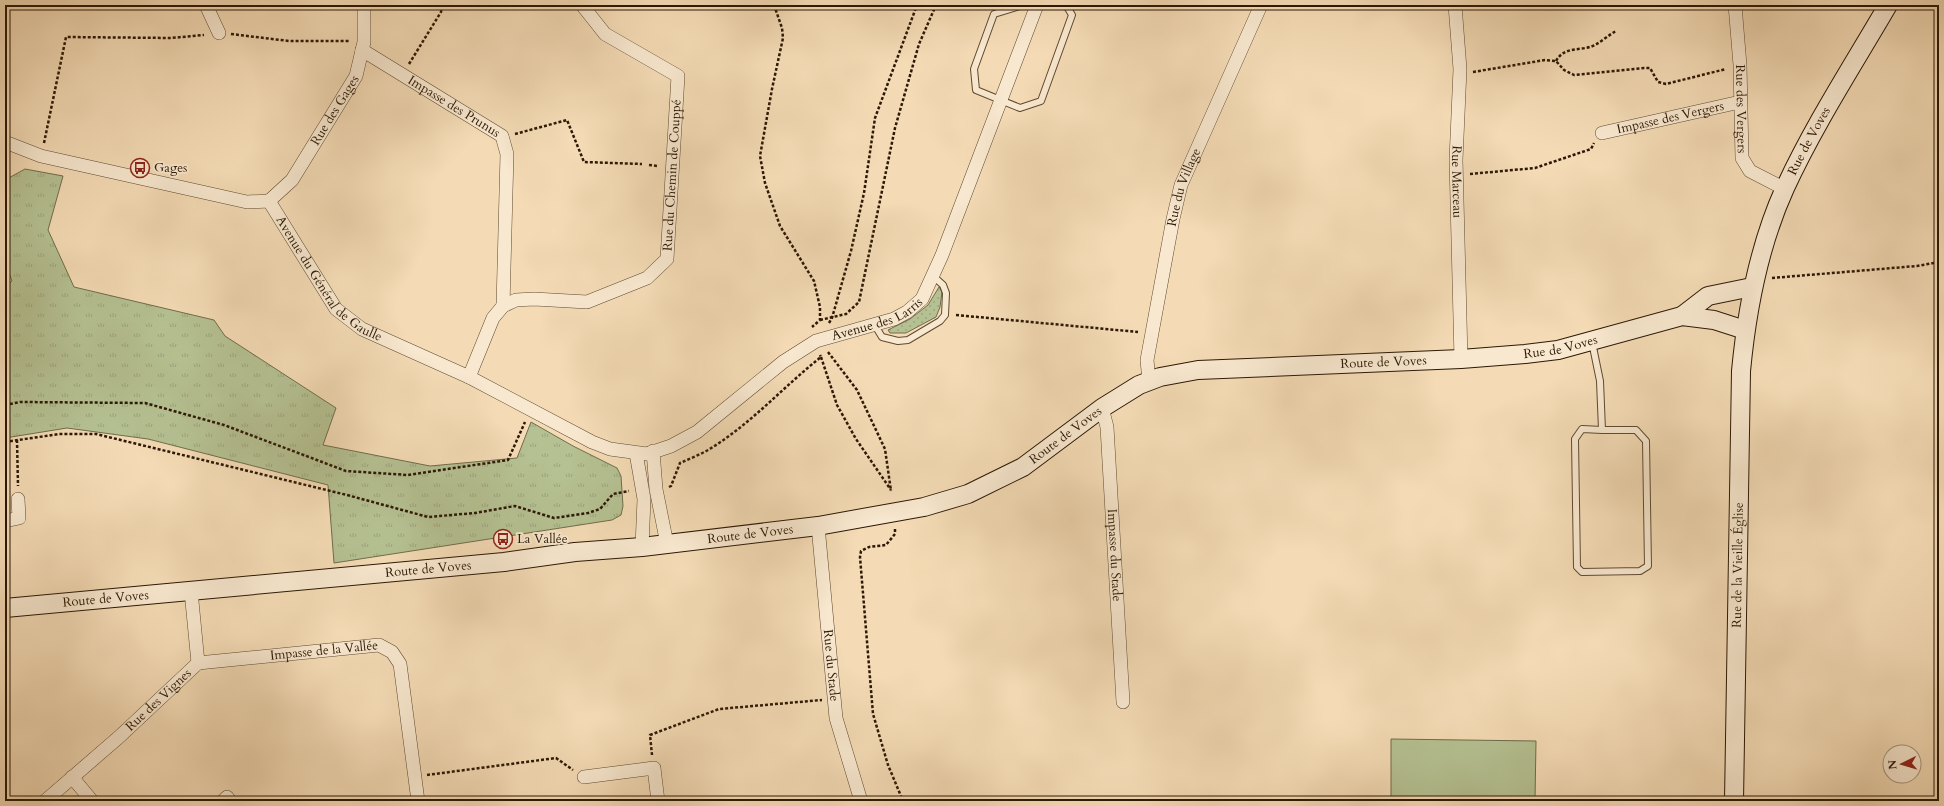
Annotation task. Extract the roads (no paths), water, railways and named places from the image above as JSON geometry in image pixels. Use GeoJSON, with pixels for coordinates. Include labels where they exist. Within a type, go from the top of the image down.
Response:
{"type":"FeatureCollection","features":[{"type":"Feature","properties":{"kind":"street"},"geometry":{"type":"LineString","coordinates":[[206,5],[219,33]]}},
{"type":"Feature","properties":{"kind":"street","name":"Rue des Gages"},"geometry":{"type":"LineString","coordinates":[[269,201],[292,180],[356,76],[363,46],[364,5]]}},
{"type":"Feature","properties":{"kind":"street","name":"Rue du Chemin de Couppé"},"geometry":{"type":"LineString","coordinates":[[503,306],[516,300],[587,302],[647,278],[667,259],[678,76],[605,34],[582,5]]}},
{"type":"Feature","properties":{"kind":"street","name":"Avenue des Larris"},"geometry":{"type":"LineString","coordinates":[[645,453],[671,446],[697,432],[783,362],[816,341],[894,319],[907,312],[922,299],[933,276],[1037,5]]}},
{"type":"Feature","properties":{"kind":"street","name":"Rue du Village"},"geometry":{"type":"LineString","coordinates":[[1149,381],[1147,360],[1173,219],[1182,185],[1261,5]]}},
{"type":"Feature","properties":{"kind":"street","name":"Rue Marceau"},"geometry":{"type":"LineString","coordinates":[[1455,5],[1460,74],[1457,175],[1461,360]]}},
{"type":"Feature","properties":{"kind":"street","name":"Rue des Vergers"},"geometry":{"type":"LineString","coordinates":[[1734,5],[1740,65],[1742,158],[1750,171],[1785,189]]}},
{"type":"Feature","properties":{"kind":"street","name":"Rue de Voves"},"geometry":{"type":"LineString","coordinates":[[1461,360],[1558,350],[1682,316],[1714,320],[1745,330],[1753,283],[1785,189],[1805,149],[1888,5]]}},
{"type":"Feature","properties":{"kind":"street","name":"Impasse des Prunus"},"geometry":{"type":"LineString","coordinates":[[363,46],[402,75],[502,136],[507,154],[503,306]]}},
{"type":"Feature","properties":{"kind":"street","name":"Impasse des Vergers"},"geometry":{"type":"LineString","coordinates":[[1602,133],[1740,102]]}},
{"type":"Feature","properties":{"kind":"street","name":"Avenue du Général de Gaulle"},"geometry":{"type":"LineString","coordinates":[[5,142],[41,156],[246,202],[269,201],[336,309],[362,329],[469,377],[592,442],[610,449],[645,453]]}},
{"type":"Feature","properties":{"kind":"street","name":"Rue de Voves"},"geometry":{"type":"LineString","coordinates":[[1682,316],[1708,296],[1753,283]]}},
{"type":"Feature","properties":{"kind":"street"},"geometry":{"type":"LineString","coordinates":[[469,377],[493,318],[503,306]]}},
{"type":"Feature","properties":{"kind":"street","name":"Rue de la Vieille Église"},"geometry":{"type":"LineString","coordinates":[[1734,801],[1741,371],[1745,330]]}},
{"type":"Feature","properties":{"kind":"street","name":"Route de Voves"},"geometry":{"type":"LineString","coordinates":[[5,608],[69,600],[191,591],[504,562],[575,552],[642,547],[818,526],[924,508],[968,494],[1023,467],[1102,408],[1160,376],[1198,370],[1461,360]]}},
{"type":"Feature","properties":{"kind":"street","name":"Impasse du Stade"},"geometry":{"type":"LineString","coordinates":[[1102,408],[1107,427],[1124,702]]}},
{"type":"Feature","properties":{"kind":"street"},"geometry":{"type":"LineString","coordinates":[[645,453],[656,490],[667,544]]}},
{"type":"Feature","properties":{"kind":"street"},"geometry":{"type":"LineString","coordinates":[[642,547],[642,490],[645,453]]}},
{"type":"Feature","properties":{"kind":"street"},"geometry":{"type":"LineString","coordinates":[[5,521],[19,518],[18,499]]}},
{"type":"Feature","properties":{"kind":"street","name":"Rue du Stade"},"geometry":{"type":"LineString","coordinates":[[818,526],[836,718],[861,801]]}},
{"type":"Feature","properties":{"kind":"street"},"geometry":{"type":"LineString","coordinates":[[191,591],[198,663]]}},
{"type":"Feature","properties":{"kind":"street","name":"Impasse de la Vallée"},"geometry":{"type":"LineString","coordinates":[[198,663],[379,645],[392,652],[400,664],[418,801]]}},
{"type":"Feature","properties":{"kind":"street","name":"Rue des Vignes"},"geometry":{"type":"LineString","coordinates":[[45,801],[119,737],[198,663]]}},
{"type":"Feature","properties":{"kind":"street"},"geometry":{"type":"LineString","coordinates":[[584,777],[654,768],[658,801]]}},
{"type":"Feature","properties":{"kind":"street"},"geometry":{"type":"LineString","coordinates":[[72,778],[92,801]]}},
{"type":"Feature","properties":{"kind":"street"},"geometry":{"type":"LineString","coordinates":[[223,801],[227,797],[230,801]]}},
{"type":"Feature","properties":{"kind":"lane"},"geometry":{"type":"LineString","coordinates":[[1023,5],[994,14],[974,69],[976,90],[1020,108],[1041,101],[1072,15],[1066,5]]}},
{"type":"Feature","properties":{"kind":"lane"},"geometry":{"type":"LineString","coordinates":[[874,324],[882,337],[898,341],[908,340],[940,321],[945,315],[946,293],[943,285],[933,276]]}},
{"type":"Feature","properties":{"kind":"lane"},"geometry":{"type":"LineString","coordinates":[[1591,340],[1596,355],[1600,381],[1602,430]]}},
{"type":"Feature","properties":{"kind":"lane"},"geometry":{"type":"LineString","coordinates":[[1582,429],[1602,430],[1636,430],[1646,441],[1648,566],[1640,571],[1582,572],[1577,567],[1575,439],[1582,429]]}},
{"type":"Feature","properties":{"kind":"place","name":"Gages"},"geometry":{"type":"Point","coordinates":[140,168]}},
{"type":"Feature","properties":{"kind":"place","name":"La Vallée"},"geometry":{"type":"Point","coordinates":[503,539]}}]}
